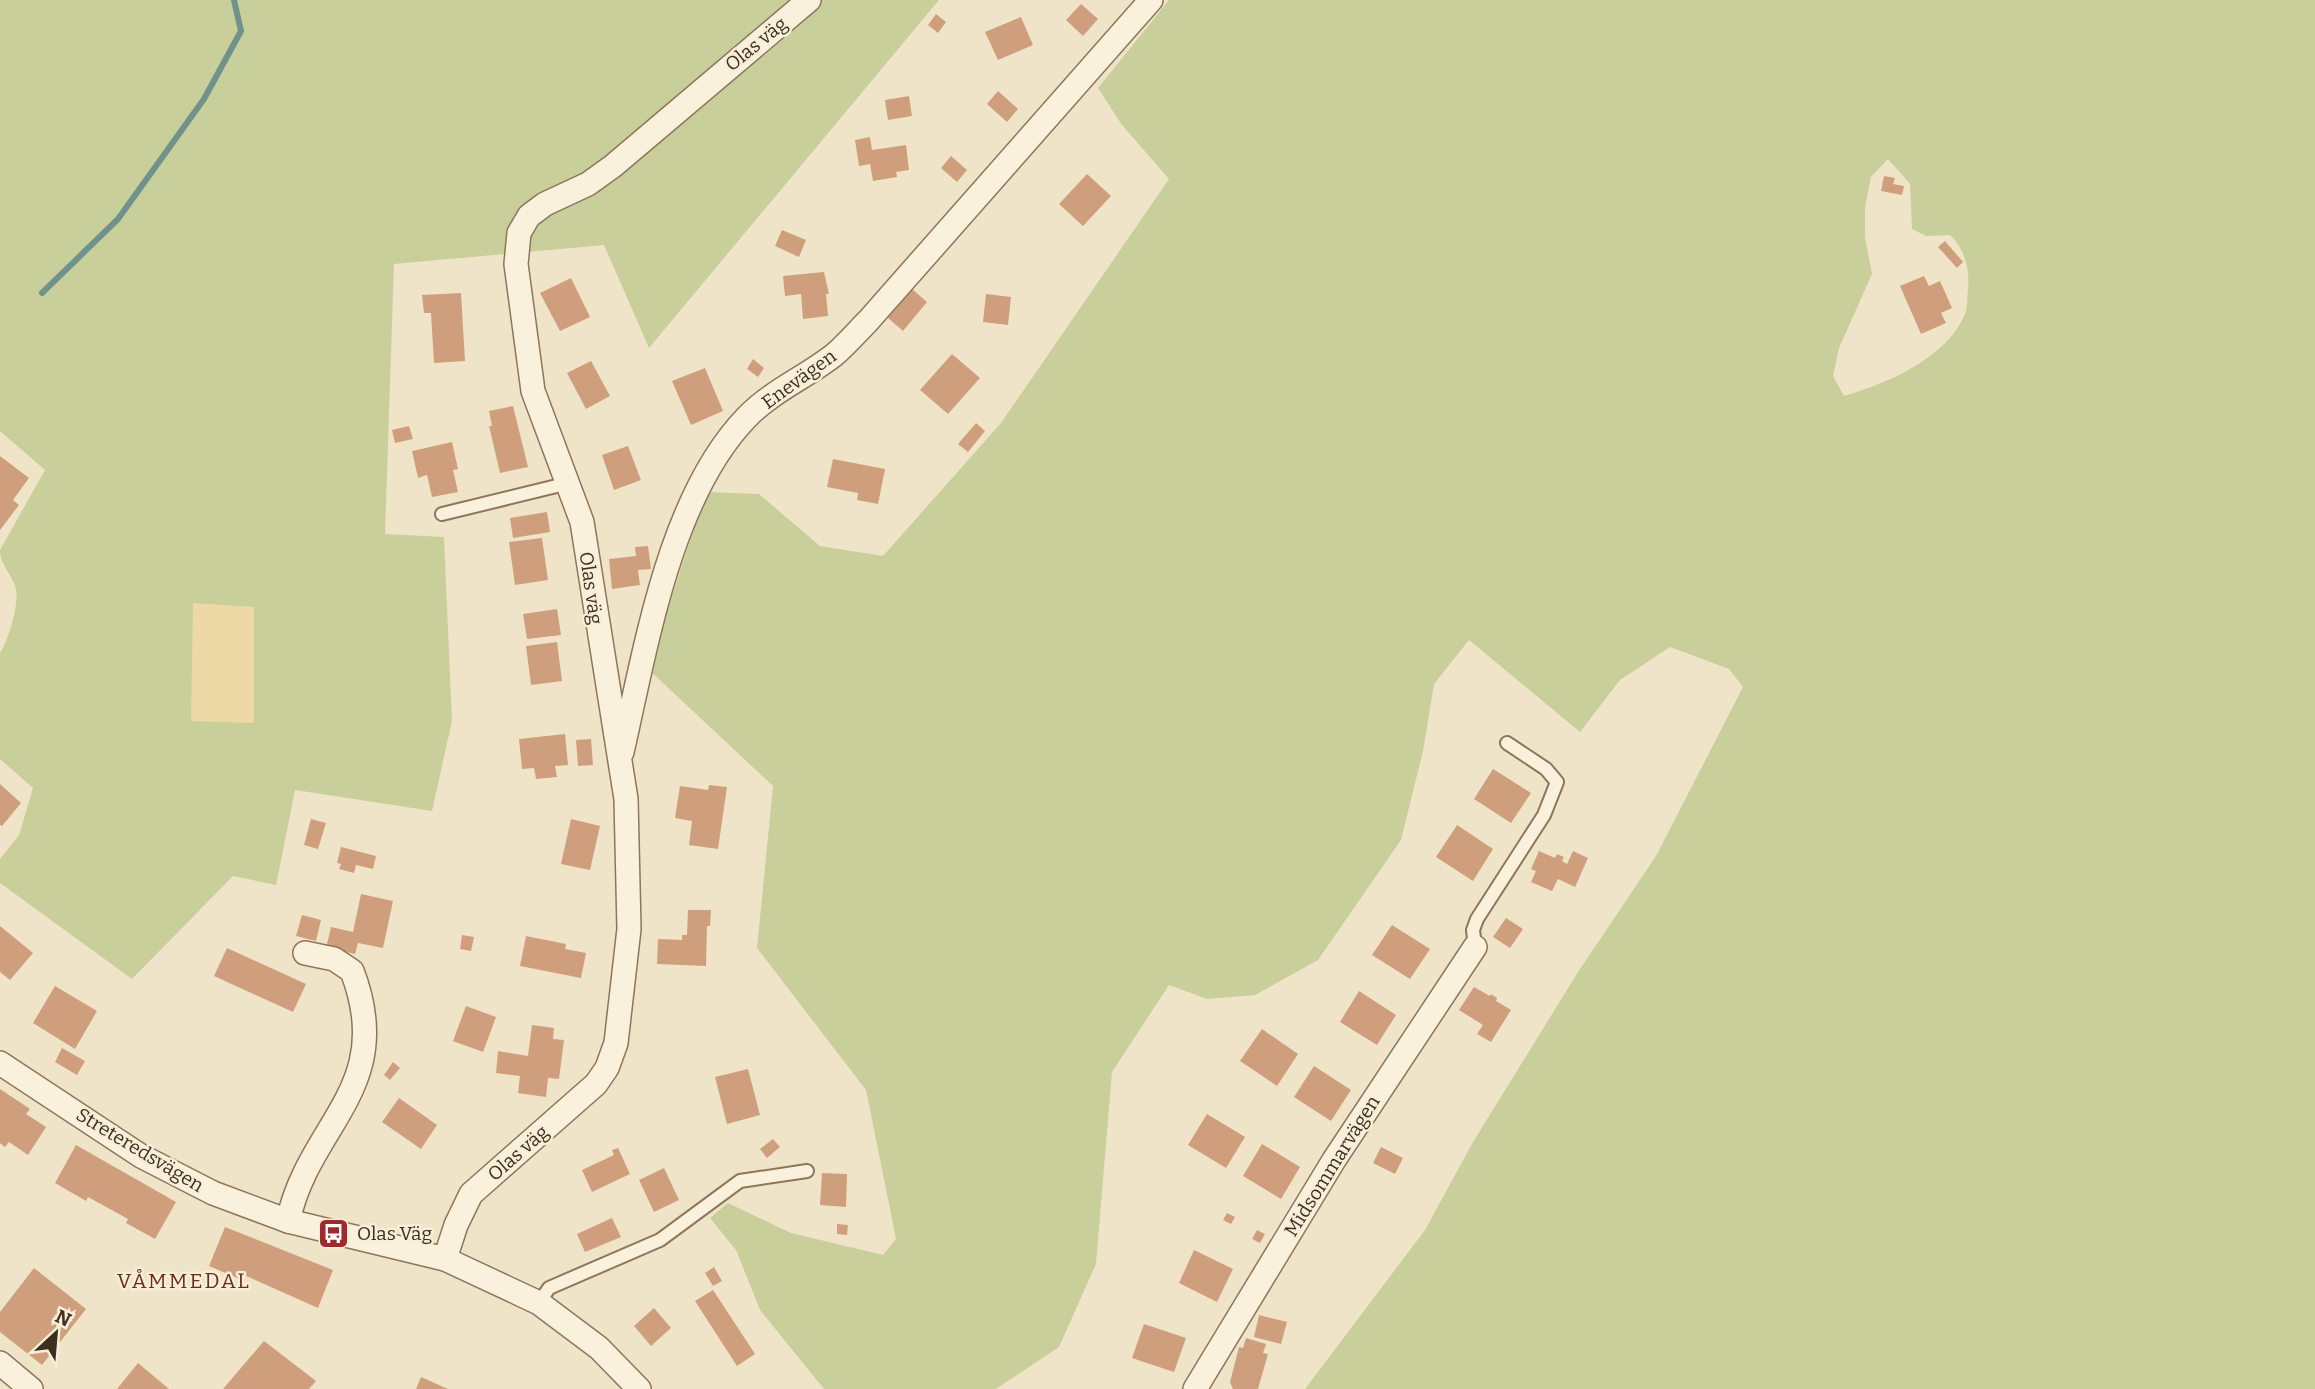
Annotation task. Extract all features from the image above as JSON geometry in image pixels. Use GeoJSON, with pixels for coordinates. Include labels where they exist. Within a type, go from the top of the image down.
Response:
{"type":"FeatureCollection","features":[{"type":"Feature","properties":{"kind":"street","name":"Olas väg"},"geometry":{"type":"LineString","coordinates":[[445,1259],[456,1225],[471,1195],[596,1084],[607,1068],[616,1043],[629,929],[628,823],[620,760],[598,640],[582,522],[533,391],[516,264],[519,233],[529,216],[545,204],[588,184],[613,166],[809,0]]}},
{"type":"Feature","properties":{"kind":"street","name":"Enevägen"},"geometry":{"type":"LineString","coordinates":[[620,760],[649,636],[677,538],[696,492],[722,447],[748,416],[777,392],[834,355],[868,321],[1151,0]]}},
{"type":"Feature","properties":{"kind":"street","name":"Midsommarvägen"},"geometry":{"type":"LineString","coordinates":[[1195,1389],[1334,1160],[1475,947]]}},
{"type":"Feature","properties":{"kind":"street"},"geometry":{"type":"LineString","coordinates":[[288,1221],[296,1189],[353,1089],[365,1043],[366,1022],[352,971],[334,959],[305,954]]}},
{"type":"Feature","properties":{"kind":"street","name":"Streteredsvägen"},"geometry":{"type":"LineString","coordinates":[[0,1063],[141,1156],[181,1178],[288,1221],[445,1259],[539,1303],[599,1348],[639,1389]]}},
{"type":"Feature","properties":{"kind":"street"},"geometry":{"type":"LineString","coordinates":[[0,1363],[31,1389]]}},
{"type":"Feature","properties":{"kind":"lane"},"geometry":{"type":"LineString","coordinates":[[442,514],[569,483]]}},
{"type":"Feature","properties":{"kind":"lane"},"geometry":{"type":"LineString","coordinates":[[1475,947],[1473,930],[1477,919],[1544,815],[1557,782],[1546,769],[1507,744]]}},
{"type":"Feature","properties":{"kind":"lane"},"geometry":{"type":"LineString","coordinates":[[539,1303],[549,1288],[660,1240],[740,1181],[807,1171]]}},
{"type":"Feature","properties":{"kind":"green space"},"geometry":{"type":"Polygon","coordinates":[[[0,0],[939,0],[649,348],[604,245],[394,264],[385,534],[444,537],[452,721],[432,811],[295,790],[276,885],[233,876],[132,979],[0,883],[0,859],[19,835],[33,788],[0,759],[0,653],[12,623],[17,597],[15,585],[2,561],[0,550],[45,470],[0,431],[0,0]]]}},
{"type":"Feature","properties":{"kind":"green space"},"geometry":{"type":"Polygon","coordinates":[[[1169,0],[2315,0],[2315,1389],[1305,1389],[1425,1230],[1473,1142],[1578,972],[1656,856],[1743,687],[1729,669],[1670,647],[1620,680],[1580,732],[1469,640],[1434,684],[1423,751],[1401,840],[1318,960],[1255,995],[1207,999],[1169,985],[1112,1072],[1096,1264],[1059,1347],[996,1389],[824,1389],[760,1310],[736,1250],[710,1218],[728,1203],[791,1233],[883,1255],[896,1239],[866,1090],[757,948],[773,786],[648,669],[706,492],[759,494],[820,546],[883,556],[1001,423],[1169,179],[1122,125],[1098,88],[1169,0]],[[1888,159],[1871,177],[1865,208],[1865,237],[1872,274],[1839,348],[1833,376],[1844,396],[1914,367],[1944,344],[1965,314],[1968,281],[1962,252],[1950,235],[1926,236],[1912,229],[1910,184],[1888,159]]]}},
{"type":"Feature","properties":{"kind":"sand"},"geometry":{"type":"Polygon","coordinates":[[[193,603],[254,607],[254,723],[191,721],[193,603]]]}},
{"type":"Feature","properties":{"kind":"building"},"geometry":{"type":"Polygon","coordinates":[[[1081,4],[1098,19],[1083,36],[1066,20],[1081,4]]]}},
{"type":"Feature","properties":{"kind":"building"},"geometry":{"type":"Polygon","coordinates":[[[936,14],[946,22],[938,33],[928,25],[936,14]]]}},
{"type":"Feature","properties":{"kind":"building"},"geometry":{"type":"Polygon","coordinates":[[[1021,17],[1033,45],[998,60],[985,32],[1021,17]]]}},
{"type":"Feature","properties":{"kind":"building"},"geometry":{"type":"Polygon","coordinates":[[[998,91],[1018,109],[1007,122],[987,104],[998,91]]]}},
{"type":"Feature","properties":{"kind":"building"},"geometry":{"type":"Polygon","coordinates":[[[909,96],[912,116],[888,120],[885,100],[909,96]]]}},
{"type":"Feature","properties":{"kind":"building"},"geometry":{"type":"Polygon","coordinates":[[[870,137],[872,150],[906,145],[909,170],[896,172],[897,177],[873,181],[870,164],[859,166],[855,140],[870,137]]]}},
{"type":"Feature","properties":{"kind":"building"},"geometry":{"type":"Polygon","coordinates":[[[951,156],[967,170],[957,182],[941,168],[951,156]]]}},
{"type":"Feature","properties":{"kind":"building"},"geometry":{"type":"Polygon","coordinates":[[[1087,174],[1111,196],[1083,226],[1059,204],[1087,174]]]}},
{"type":"Feature","properties":{"kind":"building"},"geometry":{"type":"Polygon","coordinates":[[[1884,176],[1895,178],[1893,184],[1904,186],[1902,195],[1881,191],[1884,176]]]}},
{"type":"Feature","properties":{"kind":"building"},"geometry":{"type":"Polygon","coordinates":[[[782,230],[806,240],[799,257],[775,246],[782,230]]]}},
{"type":"Feature","properties":{"kind":"building"},"geometry":{"type":"Polygon","coordinates":[[[1945,241],[1963,262],[1957,268],[1938,247],[1945,241]]]}},
{"type":"Feature","properties":{"kind":"building"},"geometry":{"type":"Polygon","coordinates":[[[824,272],[829,294],[826,294],[828,316],[803,319],[801,294],[785,296],[783,276],[824,272]]]}},
{"type":"Feature","properties":{"kind":"building"},"geometry":{"type":"Polygon","coordinates":[[[1924,276],[1929,286],[1940,281],[1952,308],[1941,313],[1946,323],[1921,334],[1900,286],[1924,276]]]}},
{"type":"Feature","properties":{"kind":"building"},"geometry":{"type":"Polygon","coordinates":[[[571,278],[590,317],[560,331],[540,293],[571,278]]]}},
{"type":"Feature","properties":{"kind":"building"},"geometry":{"type":"Polygon","coordinates":[[[912,289],[927,302],[903,331],[888,318],[912,289]]]}},
{"type":"Feature","properties":{"kind":"building"},"geometry":{"type":"Polygon","coordinates":[[[461,293],[465,361],[434,363],[431,313],[424,313],[422,295],[461,293]]]}},
{"type":"Feature","properties":{"kind":"building"},"geometry":{"type":"Polygon","coordinates":[[[986,294],[1011,297],[1008,325],[983,322],[986,294]]]}},
{"type":"Feature","properties":{"kind":"building"},"geometry":{"type":"Polygon","coordinates":[[[952,354],[980,378],[948,414],[920,390],[952,354]]]}},
{"type":"Feature","properties":{"kind":"building"},"geometry":{"type":"Polygon","coordinates":[[[753,359],[764,368],[758,377],[747,369],[753,359]]]}},
{"type":"Feature","properties":{"kind":"building"},"geometry":{"type":"Polygon","coordinates":[[[591,361],[610,396],[586,409],[567,373],[591,361]]]}},
{"type":"Feature","properties":{"kind":"building"},"geometry":{"type":"Polygon","coordinates":[[[705,368],[723,411],[691,425],[672,381],[705,368]]]}},
{"type":"Feature","properties":{"kind":"building"},"geometry":{"type":"Polygon","coordinates":[[[513,406],[528,467],[500,473],[489,426],[492,426],[489,411],[513,406]]]}},
{"type":"Feature","properties":{"kind":"building"},"geometry":{"type":"Polygon","coordinates":[[[976,423],[985,431],[968,452],[958,444],[976,423]]]}},
{"type":"Feature","properties":{"kind":"building"},"geometry":{"type":"Polygon","coordinates":[[[409,426],[413,439],[395,443],[392,430],[409,426]]]}},
{"type":"Feature","properties":{"kind":"building"},"geometry":{"type":"Polygon","coordinates":[[[452,442],[458,469],[453,470],[458,492],[432,497],[427,475],[418,478],[412,451],[452,442]]]}},
{"type":"Feature","properties":{"kind":"building"},"geometry":{"type":"Polygon","coordinates":[[[628,446],[641,480],[614,490],[602,455],[628,446]]]}},
{"type":"Feature","properties":{"kind":"building"},"geometry":{"type":"Polygon","coordinates":[[[0,456],[29,478],[13,500],[19,505],[0,530],[0,456]]]}},
{"type":"Feature","properties":{"kind":"building"},"geometry":{"type":"Polygon","coordinates":[[[833,459],[885,469],[878,504],[857,500],[858,493],[827,487],[833,459]]]}},
{"type":"Feature","properties":{"kind":"building"},"geometry":{"type":"Polygon","coordinates":[[[547,512],[550,532],[513,538],[510,518],[547,512]]]}},
{"type":"Feature","properties":{"kind":"building"},"geometry":{"type":"Polygon","coordinates":[[[542,538],[548,580],[515,585],[509,542],[542,538]]]}},
{"type":"Feature","properties":{"kind":"building"},"geometry":{"type":"Polygon","coordinates":[[[648,546],[651,569],[638,570],[640,585],[612,589],[609,559],[636,556],[635,547],[648,546]]]}},
{"type":"Feature","properties":{"kind":"building"},"geometry":{"type":"Polygon","coordinates":[[[557,609],[561,635],[527,639],[523,614],[557,609]]]}},
{"type":"Feature","properties":{"kind":"building"},"geometry":{"type":"Polygon","coordinates":[[[557,642],[562,681],[531,685],[526,646],[557,642]]]}},
{"type":"Feature","properties":{"kind":"building"},"geometry":{"type":"Polygon","coordinates":[[[565,734],[568,765],[555,766],[557,777],[536,779],[534,768],[522,769],[519,739],[565,734]]]}},
{"type":"Feature","properties":{"kind":"building"},"geometry":{"type":"Polygon","coordinates":[[[591,739],[593,765],[578,766],[576,740],[591,739]]]}},
{"type":"Feature","properties":{"kind":"building"},"geometry":{"type":"Polygon","coordinates":[[[1493,769],[1531,793],[1511,823],[1474,799],[1493,769]]]}},
{"type":"Feature","properties":{"kind":"building"},"geometry":{"type":"Polygon","coordinates":[[[0,784],[21,803],[2,826],[0,825],[0,784]]]}},
{"type":"Feature","properties":{"kind":"building"},"geometry":{"type":"Polygon","coordinates":[[[709,785],[727,787],[718,849],[689,845],[692,821],[675,818],[680,786],[708,790],[709,785]]]}},
{"type":"Feature","properties":{"kind":"building"},"geometry":{"type":"Polygon","coordinates":[[[311,819],[326,823],[318,849],[304,845],[311,819]]]}},
{"type":"Feature","properties":{"kind":"building"},"geometry":{"type":"Polygon","coordinates":[[[571,819],[600,826],[590,870],[561,864],[571,819]]]}},
{"type":"Feature","properties":{"kind":"building"},"geometry":{"type":"Polygon","coordinates":[[[1457,825],[1493,849],[1473,881],[1436,857],[1457,825]]]}},
{"type":"Feature","properties":{"kind":"building"},"geometry":{"type":"Polygon","coordinates":[[[341,847],[376,856],[373,869],[356,865],[354,873],[339,869],[341,864],[337,863],[341,847]]]}},
{"type":"Feature","properties":{"kind":"building"},"geometry":{"type":"Polygon","coordinates":[[[1539,851],[1555,858],[1557,854],[1564,857],[1562,861],[1567,864],[1573,851],[1588,858],[1575,887],[1558,879],[1552,891],[1531,882],[1536,871],[1531,869],[1539,851]]]}},
{"type":"Feature","properties":{"kind":"building"},"geometry":{"type":"Polygon","coordinates":[[[361,894],[393,901],[383,948],[358,943],[355,954],[326,948],[331,927],[353,932],[361,894]]]}},
{"type":"Feature","properties":{"kind":"building"},"geometry":{"type":"Polygon","coordinates":[[[688,910],[711,910],[710,926],[707,926],[706,966],[657,964],[658,939],[682,940],[682,935],[687,935],[688,910]]]}},
{"type":"Feature","properties":{"kind":"building"},"geometry":{"type":"Polygon","coordinates":[[[302,915],[321,920],[316,941],[296,936],[302,915]]]}},
{"type":"Feature","properties":{"kind":"building"},"geometry":{"type":"Polygon","coordinates":[[[1506,918],[1523,929],[1510,948],[1493,937],[1506,918]]]}},
{"type":"Feature","properties":{"kind":"building"},"geometry":{"type":"Polygon","coordinates":[[[1392,925],[1430,949],[1410,979],[1372,955],[1392,925]]]}},
{"type":"Feature","properties":{"kind":"building"},"geometry":{"type":"Polygon","coordinates":[[[0,926],[33,953],[10,980],[0,972],[0,926]]]}},
{"type":"Feature","properties":{"kind":"building"},"geometry":{"type":"Polygon","coordinates":[[[462,935],[474,937],[471,951],[460,949],[462,935]]]}},
{"type":"Feature","properties":{"kind":"building"},"geometry":{"type":"Polygon","coordinates":[[[526,936],[566,944],[565,949],[586,953],[581,978],[520,966],[526,936]]]}},
{"type":"Feature","properties":{"kind":"building"},"geometry":{"type":"Polygon","coordinates":[[[227,948],[306,984],[293,1012],[214,976],[227,948]]]}},
{"type":"Feature","properties":{"kind":"building"},"geometry":{"type":"Polygon","coordinates":[[[55,986],[97,1011],[75,1049],[33,1023],[55,986]]]}},
{"type":"Feature","properties":{"kind":"building"},"geometry":{"type":"Polygon","coordinates":[[[1474,987],[1490,996],[1491,994],[1497,998],[1496,1001],[1511,1010],[1491,1042],[1477,1034],[1483,1025],[1459,1010],[1474,987]]]}},
{"type":"Feature","properties":{"kind":"building"},"geometry":{"type":"Polygon","coordinates":[[[1359,991],[1396,1015],[1377,1045],[1340,1022],[1359,991]]]}},
{"type":"Feature","properties":{"kind":"building"},"geometry":{"type":"Polygon","coordinates":[[[466,1006],[496,1017],[483,1052],[453,1041],[466,1006]]]}},
{"type":"Feature","properties":{"kind":"building"},"geometry":{"type":"Polygon","coordinates":[[[532,1025],[554,1028],[553,1039],[564,1040],[559,1079],[548,1078],[546,1097],[518,1093],[520,1076],[496,1073],[498,1051],[528,1056],[532,1025]]]}},
{"type":"Feature","properties":{"kind":"building"},"geometry":{"type":"Polygon","coordinates":[[[1262,1029],[1298,1054],[1277,1086],[1240,1061],[1262,1029]]]}},
{"type":"Feature","properties":{"kind":"building"},"geometry":{"type":"Polygon","coordinates":[[[62,1048],[85,1061],[77,1075],[55,1062],[62,1048]]]}},
{"type":"Feature","properties":{"kind":"building"},"geometry":{"type":"Polygon","coordinates":[[[393,1062],[400,1068],[390,1080],[384,1075],[393,1062]]]}},
{"type":"Feature","properties":{"kind":"building"},"geometry":{"type":"Polygon","coordinates":[[[1314,1066],[1351,1090],[1331,1121],[1294,1097],[1314,1066]]]}},
{"type":"Feature","properties":{"kind":"building"},"geometry":{"type":"Polygon","coordinates":[[[748,1069],[760,1115],[727,1124],[715,1077],[748,1069]]]}},
{"type":"Feature","properties":{"kind":"building"},"geometry":{"type":"Polygon","coordinates":[[[0,1089],[30,1109],[26,1114],[46,1127],[28,1155],[9,1142],[5,1147],[0,1143],[0,1089]]]}},
{"type":"Feature","properties":{"kind":"building"},"geometry":{"type":"Polygon","coordinates":[[[399,1098],[437,1125],[421,1149],[382,1122],[399,1098]]]}},
{"type":"Feature","properties":{"kind":"building"},"geometry":{"type":"Polygon","coordinates":[[[1207,1114],[1245,1137],[1226,1168],[1188,1145],[1207,1114]]]}},
{"type":"Feature","properties":{"kind":"building"},"geometry":{"type":"Polygon","coordinates":[[[773,1139],[780,1147],[767,1158],[760,1149],[773,1139]]]}},
{"type":"Feature","properties":{"kind":"building"},"geometry":{"type":"Polygon","coordinates":[[[1262,1144],[1300,1167],[1281,1199],[1243,1176],[1262,1144]]]}},
{"type":"Feature","properties":{"kind":"building"},"geometry":{"type":"Polygon","coordinates":[[[76,1145],[176,1202],[155,1239],[126,1223],[128,1219],[88,1197],[86,1201],[55,1183],[76,1145]]]}},
{"type":"Feature","properties":{"kind":"building"},"geometry":{"type":"Polygon","coordinates":[[[1381,1147],[1403,1158],[1395,1174],[1373,1163],[1381,1147]]]}},
{"type":"Feature","properties":{"kind":"building"},"geometry":{"type":"Polygon","coordinates":[[[618,1148],[630,1174],[592,1192],[582,1170],[614,1155],[612,1150],[618,1148]]]}},
{"type":"Feature","properties":{"kind":"building"},"geometry":{"type":"Polygon","coordinates":[[[664,1168],[679,1200],[654,1212],[639,1180],[664,1168]]]}},
{"type":"Feature","properties":{"kind":"building"},"geometry":{"type":"Polygon","coordinates":[[[822,1173],[847,1174],[846,1207],[820,1205],[822,1173]]]}},
{"type":"Feature","properties":{"kind":"building"},"geometry":{"type":"Polygon","coordinates":[[[1227,1213],[1235,1217],[1231,1224],[1223,1220],[1227,1213]]]}},
{"type":"Feature","properties":{"kind":"building"},"geometry":{"type":"Polygon","coordinates":[[[612,1218],[621,1237],[585,1252],[577,1234],[612,1218]]]}},
{"type":"Feature","properties":{"kind":"building"},"geometry":{"type":"Polygon","coordinates":[[[837,1224],[848,1225],[847,1235],[837,1234],[837,1224]]]}},
{"type":"Feature","properties":{"kind":"building"},"geometry":{"type":"Polygon","coordinates":[[[225,1227],[333,1270],[318,1308],[244,1275],[242,1280],[209,1266],[225,1227]]]}},
{"type":"Feature","properties":{"kind":"building"},"geometry":{"type":"Polygon","coordinates":[[[1257,1230],[1265,1234],[1260,1243],[1252,1239],[1257,1230]]]}},
{"type":"Feature","properties":{"kind":"building"},"geometry":{"type":"Polygon","coordinates":[[[1194,1250],[1233,1269],[1217,1302],[1179,1283],[1194,1250]]]}},
{"type":"Feature","properties":{"kind":"building"},"geometry":{"type":"Polygon","coordinates":[[[714,1267],[722,1281],[713,1286],[705,1273],[714,1267]]]}},
{"type":"Feature","properties":{"kind":"building"},"geometry":{"type":"Polygon","coordinates":[[[34,1268],[86,1309],[42,1365],[0,1332],[0,1312],[34,1268]]]}},
{"type":"Feature","properties":{"kind":"building"},"geometry":{"type":"Polygon","coordinates":[[[713,1290],[755,1354],[737,1366],[695,1301],[713,1290]]]}},
{"type":"Feature","properties":{"kind":"building"},"geometry":{"type":"Polygon","coordinates":[[[654,1308],[671,1328],[651,1346],[634,1326],[654,1308]]]}},
{"type":"Feature","properties":{"kind":"building"},"geometry":{"type":"Polygon","coordinates":[[[1259,1315],[1287,1322],[1281,1344],[1254,1337],[1259,1315]]]}},
{"type":"Feature","properties":{"kind":"building"},"geometry":{"type":"Polygon","coordinates":[[[1144,1324],[1186,1338],[1174,1372],[1132,1358],[1144,1324]]]}},
{"type":"Feature","properties":{"kind":"building"},"geometry":{"type":"Polygon","coordinates":[[[1246,1338],[1266,1344],[1263,1353],[1268,1354],[1258,1389],[1233,1389],[1230,1382],[1239,1347],[1243,1348],[1246,1338]]]}},
{"type":"Feature","properties":{"kind":"building"},"geometry":{"type":"Polygon","coordinates":[[[264,1341],[316,1381],[309,1389],[223,1389],[264,1341]]]}},
{"type":"Feature","properties":{"kind":"building"},"geometry":{"type":"Polygon","coordinates":[[[138,1363],[169,1389],[117,1389],[138,1363]]]}},
{"type":"Feature","properties":{"kind":"building"},"geometry":{"type":"Polygon","coordinates":[[[421,1377],[448,1389],[416,1389],[421,1377]]]}},
{"type":"Feature","properties":{"kind":"waterway"},"geometry":{"type":"LineString","coordinates":[[42,293],[118,219],[204,99],[241,31],[234,0]]}},
{"type":"Feature","properties":{"kind":"place","name":"Olas Väg"},"geometry":{"type":"Point","coordinates":[334,1233]}},
{"type":"Feature","properties":{"kind":"district","name":"VÅMMEDAL"},"geometry":{"type":"Point","coordinates":[184,1281]}}]}
